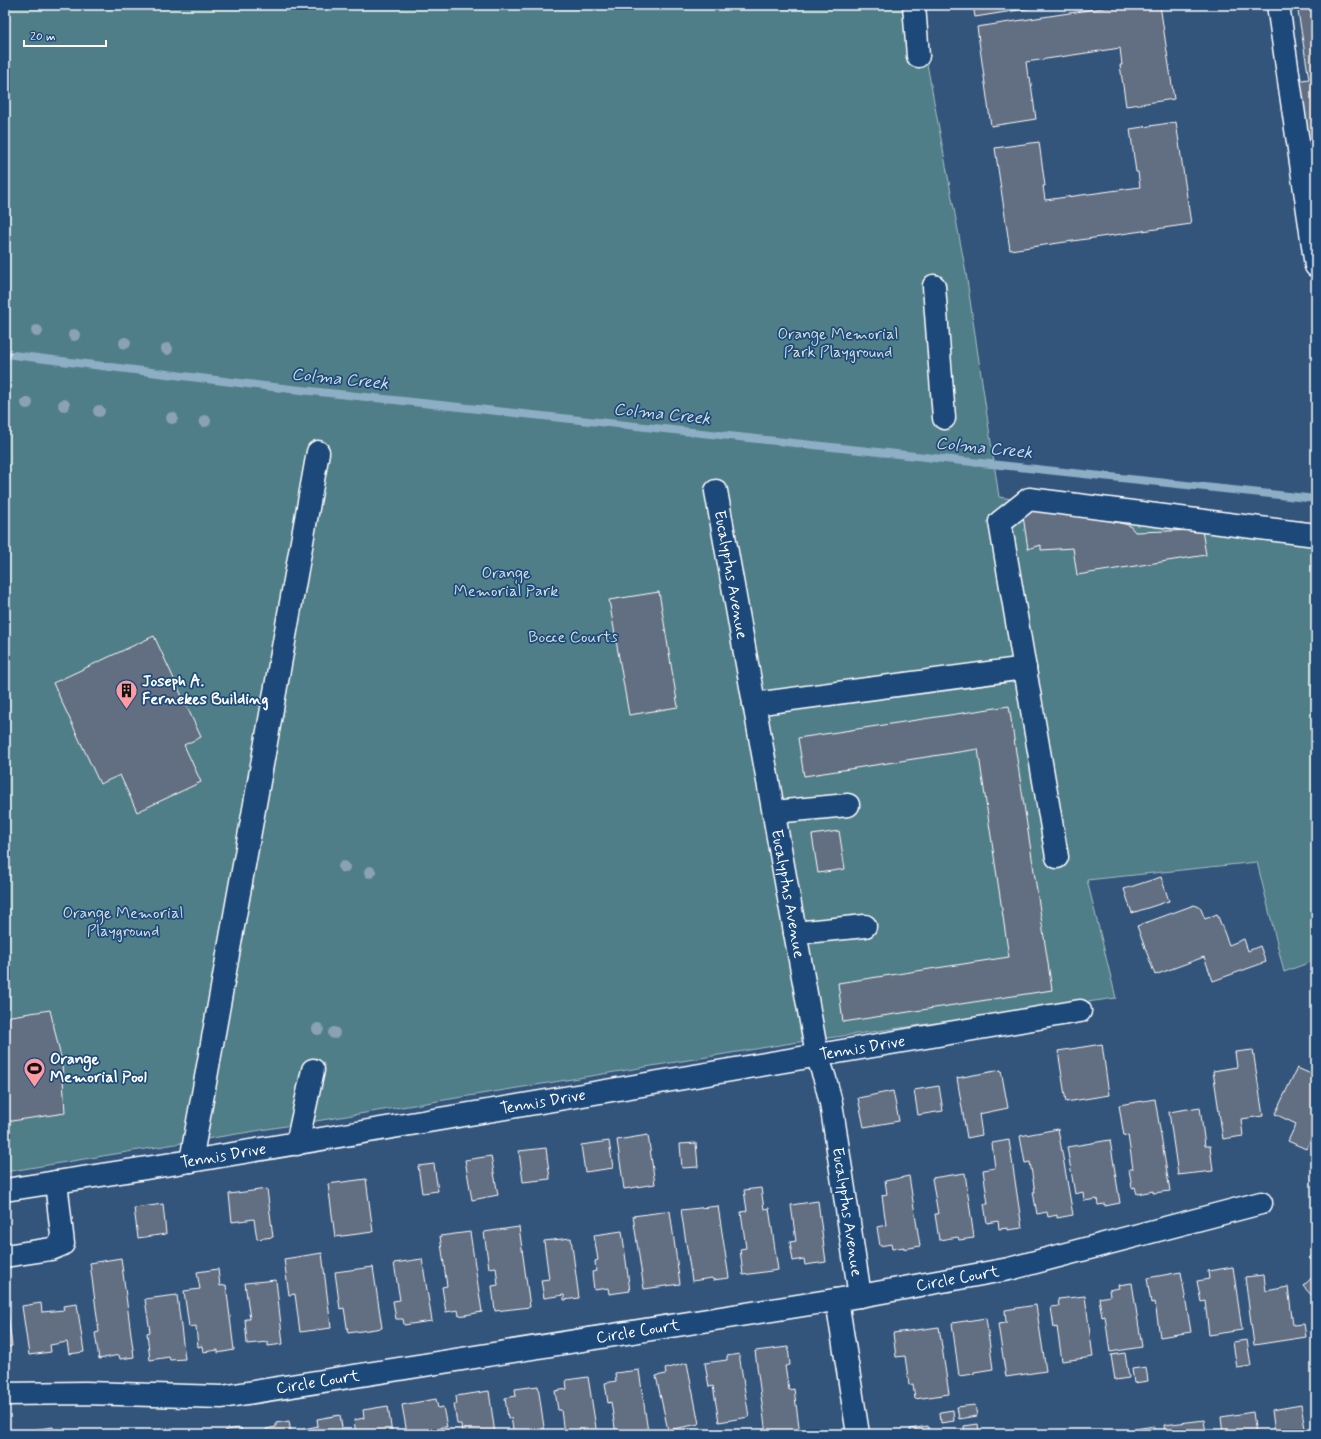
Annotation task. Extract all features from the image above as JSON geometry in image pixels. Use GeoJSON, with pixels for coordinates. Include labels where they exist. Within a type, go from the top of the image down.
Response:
{"type":"FeatureCollection","features":[{"type":"Feature","properties":{"kind":"street"},"geometry":{"type":"LineString","coordinates":[[914,5],[918,56]]}},
{"type":"Feature","properties":{"kind":"street"},"geometry":{"type":"LineString","coordinates":[[1278,5],[1316,266]]}},
{"type":"Feature","properties":{"kind":"street"},"geometry":{"type":"LineString","coordinates":[[934,286],[944,418]]}},
{"type":"Feature","properties":{"kind":"street"},"geometry":{"type":"LineString","coordinates":[[191,1162],[318,452]]}},
{"type":"Feature","properties":{"kind":"street","name":"Eucalyptus Avenue"},"geometry":{"type":"LineString","coordinates":[[716,490],[817,1055],[831,1103],[860,1296]]}},
{"type":"Feature","properties":{"kind":"street"},"geometry":{"type":"LineString","coordinates":[[1057,856],[1000,522],[1029,498],[1316,535]]}},
{"type":"Feature","properties":{"kind":"street"},"geometry":{"type":"LineString","coordinates":[[754,704],[1025,668]]}},
{"type":"Feature","properties":{"kind":"street"},"geometry":{"type":"LineString","coordinates":[[774,812],[848,805]]}},
{"type":"Feature","properties":{"kind":"street"},"geometry":{"type":"LineString","coordinates":[[795,933],[865,926]]}},
{"type":"Feature","properties":{"kind":"street","name":"Tennis Drive"},"geometry":{"type":"LineString","coordinates":[[5,1190],[191,1162],[1080,1011]]}},
{"type":"Feature","properties":{"kind":"street"},"geometry":{"type":"LineString","coordinates":[[297,1144],[313,1070]]}},
{"type":"Feature","properties":{"kind":"street"},"geometry":{"type":"LineString","coordinates":[[5,1256],[51,1249],[63,1244],[56,1182]]}},
{"type":"Feature","properties":{"kind":"street","name":"Circle Court"},"geometry":{"type":"LineString","coordinates":[[5,1394],[85,1393],[222,1397],[837,1300],[1009,1269],[1261,1203]]}},
{"type":"Feature","properties":{"kind":"street"},"geometry":{"type":"LineString","coordinates":[[837,1300],[858,1434]]}},
{"type":"Feature","properties":{"kind":"green space","name":"Orange Memorial Park"},"geometry":{"type":"Polygon","coordinates":[[[5,5],[916,5],[966,273],[999,497],[1316,545],[1316,960],[1284,972],[1257,862],[1087,880],[1116,998],[792,1043],[5,1172],[5,5]]]}},
{"type":"Feature","properties":{"kind":"building"},"geometry":{"type":"Polygon","coordinates":[[[973,5],[1050,5],[975,17],[973,5]]]}},
{"type":"Feature","properties":{"kind":"building"},"geometry":{"type":"Polygon","coordinates":[[[1122,5],[1160,5],[1174,99],[1126,106],[1120,65],[1122,65],[1120,48],[1026,62],[1028,77],[1030,77],[1036,119],[991,126],[977,27],[1122,5]]]}},
{"type":"Feature","properties":{"kind":"building"},"geometry":{"type":"Polygon","coordinates":[[[1297,5],[1316,5],[1316,190],[1296,81],[1309,79],[1297,5]]]}},
{"type":"Feature","properties":{"kind":"building"},"geometry":{"type":"Polygon","coordinates":[[[1176,122],[1191,224],[1010,250],[995,148],[1039,142],[1045,186],[1043,186],[1045,200],[1140,187],[1138,172],[1136,172],[1130,129],[1176,122]]]}},
{"type":"Feature","properties":{"kind":"building"},"geometry":{"type":"Polygon","coordinates":[[[1035,509],[1066,512],[1129,525],[1135,532],[1202,530],[1206,555],[1077,575],[1073,548],[1041,550],[1041,545],[1028,549],[1023,516],[1028,511],[1035,509]]]}},
{"type":"Feature","properties":{"kind":"building"},"geometry":{"type":"Polygon","coordinates":[[[659,592],[678,707],[629,715],[609,600],[659,592]]]}},
{"type":"Feature","properties":{"kind":"building","name":"Joseph A. Fernekes Building"},"geometry":{"type":"Polygon","coordinates":[[[154,636],[201,737],[184,745],[201,782],[137,812],[120,775],[100,784],[53,683],[154,636]]]}},
{"type":"Feature","properties":{"kind":"building"},"geometry":{"type":"Polygon","coordinates":[[[1009,706],[1052,990],[843,1022],[838,983],[1009,957],[978,749],[804,776],[798,738],[1009,706]]]}},
{"type":"Feature","properties":{"kind":"building"},"geometry":{"type":"Polygon","coordinates":[[[839,831],[845,869],[818,873],[812,835],[839,831]]]}},
{"type":"Feature","properties":{"kind":"building"},"geometry":{"type":"Polygon","coordinates":[[[1161,877],[1169,901],[1132,913],[1124,889],[1161,877]]]}},
{"type":"Feature","properties":{"kind":"building"},"geometry":{"type":"Polygon","coordinates":[[[1194,905],[1200,907],[1205,919],[1217,914],[1229,945],[1244,939],[1248,951],[1260,946],[1266,962],[1213,981],[1204,957],[1155,975],[1137,926],[1194,905]]]}},
{"type":"Feature","properties":{"kind":"building","name":"Orange Memorial Pool"},"geometry":{"type":"Polygon","coordinates":[[[50,1010],[62,1062],[65,1113],[5,1122],[5,1017],[50,1010]]]}},
{"type":"Feature","properties":{"kind":"building"},"geometry":{"type":"Polygon","coordinates":[[[1102,1044],[1109,1095],[1066,1102],[1058,1051],[1102,1044]]]}},
{"type":"Feature","properties":{"kind":"building"},"geometry":{"type":"Polygon","coordinates":[[[1253,1050],[1263,1116],[1241,1119],[1243,1136],[1223,1139],[1213,1071],[1237,1067],[1235,1052],[1253,1050]]]}},
{"type":"Feature","properties":{"kind":"building"},"geometry":{"type":"Polygon","coordinates":[[[1297,1068],[1316,1076],[1316,1129],[1306,1149],[1288,1141],[1296,1124],[1275,1114],[1297,1068]]]}},
{"type":"Feature","properties":{"kind":"building"},"geometry":{"type":"Polygon","coordinates":[[[1001,1070],[1008,1108],[979,1114],[982,1135],[967,1138],[957,1078],[1001,1070]]]}},
{"type":"Feature","properties":{"kind":"building"},"geometry":{"type":"Polygon","coordinates":[[[939,1086],[943,1111],[918,1115],[914,1090],[939,1086]]]}},
{"type":"Feature","properties":{"kind":"building"},"geometry":{"type":"Polygon","coordinates":[[[893,1091],[899,1121],[864,1127],[858,1098],[893,1091]]]}},
{"type":"Feature","properties":{"kind":"building"},"geometry":{"type":"Polygon","coordinates":[[[1155,1099],[1170,1191],[1153,1193],[1153,1191],[1137,1194],[1135,1187],[1132,1188],[1129,1169],[1133,1169],[1128,1135],[1124,1136],[1119,1105],[1155,1099]]]}},
{"type":"Feature","properties":{"kind":"building"},"geometry":{"type":"Polygon","coordinates":[[[1200,1107],[1205,1146],[1210,1146],[1213,1171],[1178,1175],[1169,1112],[1200,1107]]]}},
{"type":"Feature","properties":{"kind":"building"},"geometry":{"type":"Polygon","coordinates":[[[1058,1129],[1073,1215],[1057,1218],[1057,1215],[1048,1217],[1047,1212],[1037,1214],[1030,1162],[1025,1163],[1020,1136],[1058,1129]]]}},
{"type":"Feature","properties":{"kind":"building"},"geometry":{"type":"Polygon","coordinates":[[[648,1135],[655,1184],[624,1189],[617,1140],[648,1135]]]}},
{"type":"Feature","properties":{"kind":"building"},"geometry":{"type":"Polygon","coordinates":[[[1009,1140],[1022,1228],[1008,1230],[1008,1228],[999,1229],[998,1221],[987,1223],[984,1204],[988,1204],[983,1170],[995,1168],[992,1143],[1009,1140]]]}},
{"type":"Feature","properties":{"kind":"building"},"geometry":{"type":"Polygon","coordinates":[[[1110,1140],[1120,1203],[1105,1206],[1105,1204],[1098,1205],[1097,1199],[1084,1201],[1083,1192],[1075,1194],[1067,1147],[1110,1140]]]}},
{"type":"Feature","properties":{"kind":"building"},"geometry":{"type":"Polygon","coordinates":[[[609,1141],[613,1168],[585,1172],[581,1145],[609,1141]]]}},
{"type":"Feature","properties":{"kind":"building"},"geometry":{"type":"Polygon","coordinates":[[[696,1143],[698,1167],[682,1168],[680,1144],[696,1143]]]}},
{"type":"Feature","properties":{"kind":"building"},"geometry":{"type":"Polygon","coordinates":[[[546,1148],[550,1179],[523,1182],[519,1151],[546,1148]]]}},
{"type":"Feature","properties":{"kind":"building"},"geometry":{"type":"Polygon","coordinates":[[[491,1156],[498,1195],[472,1200],[465,1160],[491,1156]]]}},
{"type":"Feature","properties":{"kind":"building"},"geometry":{"type":"Polygon","coordinates":[[[434,1164],[438,1191],[422,1193],[418,1166],[434,1164]]]}},
{"type":"Feature","properties":{"kind":"building"},"geometry":{"type":"Polygon","coordinates":[[[965,1173],[974,1238],[959,1240],[958,1237],[939,1240],[935,1214],[938,1214],[932,1178],[965,1173]]]}},
{"type":"Feature","properties":{"kind":"building"},"geometry":{"type":"Polygon","coordinates":[[[909,1176],[920,1246],[904,1249],[904,1247],[892,1249],[891,1244],[880,1246],[877,1227],[886,1225],[882,1195],[887,1194],[885,1181],[909,1176]]]}},
{"type":"Feature","properties":{"kind":"building"},"geometry":{"type":"Polygon","coordinates":[[[366,1179],[373,1232],[335,1237],[328,1184],[366,1179]]]}},
{"type":"Feature","properties":{"kind":"building"},"geometry":{"type":"Polygon","coordinates":[[[761,1188],[764,1209],[769,1208],[778,1270],[743,1275],[740,1249],[746,1248],[741,1212],[747,1211],[744,1190],[761,1188]]]}},
{"type":"Feature","properties":{"kind":"building"},"geometry":{"type":"Polygon","coordinates":[[[267,1189],[273,1237],[257,1239],[254,1219],[232,1222],[229,1194],[267,1189]]]}},
{"type":"Feature","properties":{"kind":"building"},"geometry":{"type":"Polygon","coordinates":[[[818,1201],[826,1262],[805,1265],[804,1259],[793,1261],[790,1242],[796,1241],[791,1205],[818,1201]]]}},
{"type":"Feature","properties":{"kind":"building"},"geometry":{"type":"Polygon","coordinates":[[[163,1204],[166,1234],[138,1238],[134,1208],[163,1204]]]}},
{"type":"Feature","properties":{"kind":"building"},"geometry":{"type":"Polygon","coordinates":[[[718,1206],[729,1278],[713,1280],[712,1278],[692,1281],[681,1210],[718,1206]]]}},
{"type":"Feature","properties":{"kind":"building"},"geometry":{"type":"Polygon","coordinates":[[[670,1211],[680,1284],[644,1289],[633,1216],[670,1211]]]}},
{"type":"Feature","properties":{"kind":"building"},"geometry":{"type":"Polygon","coordinates":[[[519,1227],[530,1307],[495,1311],[492,1286],[498,1285],[496,1267],[489,1268],[484,1232],[519,1227]]]}},
{"type":"Feature","properties":{"kind":"building"},"geometry":{"type":"Polygon","coordinates":[[[622,1231],[630,1291],[609,1294],[608,1288],[594,1290],[592,1272],[596,1271],[595,1261],[598,1260],[594,1235],[622,1231]]]}},
{"type":"Feature","properties":{"kind":"building"},"geometry":{"type":"Polygon","coordinates":[[[470,1232],[482,1312],[459,1316],[458,1310],[446,1312],[442,1287],[447,1286],[440,1236],[470,1232]]]}},
{"type":"Feature","properties":{"kind":"building"},"geometry":{"type":"Polygon","coordinates":[[[571,1238],[579,1298],[564,1300],[564,1295],[544,1298],[541,1280],[549,1279],[544,1241],[571,1238]]]}},
{"type":"Feature","properties":{"kind":"building"},"geometry":{"type":"Polygon","coordinates":[[[1316,1252],[1316,1265],[1309,1258],[1316,1252]]]}},
{"type":"Feature","properties":{"kind":"building"},"geometry":{"type":"Polygon","coordinates":[[[322,1253],[331,1328],[300,1332],[295,1294],[289,1295],[284,1259],[322,1253]]]}},
{"type":"Feature","properties":{"kind":"building"},"geometry":{"type":"Polygon","coordinates":[[[121,1258],[134,1357],[120,1359],[119,1355],[99,1359],[95,1333],[99,1332],[90,1263],[121,1258]]]}},
{"type":"Feature","properties":{"kind":"building"},"geometry":{"type":"Polygon","coordinates":[[[422,1259],[432,1321],[404,1325],[403,1319],[396,1319],[393,1301],[400,1300],[394,1263],[422,1259]]]}},
{"type":"Feature","properties":{"kind":"building"},"geometry":{"type":"Polygon","coordinates":[[[373,1267],[382,1328],[348,1333],[344,1308],[340,1309],[335,1272],[373,1267]]]}},
{"type":"Feature","properties":{"kind":"building"},"geometry":{"type":"Polygon","coordinates":[[[1233,1267],[1242,1330],[1209,1335],[1205,1301],[1201,1302],[1197,1281],[1209,1279],[1208,1271],[1233,1267]]]}},
{"type":"Feature","properties":{"kind":"building"},"geometry":{"type":"Polygon","coordinates":[[[218,1269],[220,1286],[226,1285],[234,1350],[218,1353],[218,1350],[203,1352],[202,1346],[198,1347],[196,1326],[189,1327],[184,1291],[200,1289],[197,1272],[218,1269]]]}},
{"type":"Feature","properties":{"kind":"building"},"geometry":{"type":"Polygon","coordinates":[[[1181,1272],[1191,1332],[1160,1337],[1155,1302],[1151,1303],[1147,1278],[1181,1272]]]}},
{"type":"Feature","properties":{"kind":"building"},"geometry":{"type":"Polygon","coordinates":[[[1316,1274],[1316,1300],[1303,1286],[1316,1274]]]}},
{"type":"Feature","properties":{"kind":"building"},"geometry":{"type":"Polygon","coordinates":[[[1264,1275],[1266,1291],[1288,1287],[1293,1325],[1304,1324],[1306,1337],[1254,1345],[1245,1277],[1264,1275]]]}},
{"type":"Feature","properties":{"kind":"building"},"geometry":{"type":"Polygon","coordinates":[[[276,1280],[283,1344],[268,1346],[268,1342],[247,1344],[245,1319],[250,1319],[245,1283],[276,1280]]]}},
{"type":"Feature","properties":{"kind":"building"},"geometry":{"type":"Polygon","coordinates":[[[1132,1283],[1142,1347],[1110,1352],[1105,1316],[1102,1317],[1099,1298],[1110,1296],[1109,1290],[1119,1288],[1118,1285],[1132,1283]]]}},
{"type":"Feature","properties":{"kind":"building"},"geometry":{"type":"Polygon","coordinates":[[[177,1295],[185,1359],[170,1360],[169,1357],[150,1360],[147,1333],[150,1332],[145,1299],[177,1295]]]}},
{"type":"Feature","properties":{"kind":"building"},"geometry":{"type":"Polygon","coordinates":[[[1085,1296],[1093,1357],[1062,1361],[1057,1327],[1054,1328],[1051,1307],[1059,1306],[1058,1299],[1085,1296]]]}},
{"type":"Feature","properties":{"kind":"building"},"geometry":{"type":"Polygon","coordinates":[[[41,1303],[42,1312],[64,1310],[63,1306],[77,1304],[84,1352],[69,1354],[67,1342],[50,1345],[51,1352],[29,1355],[22,1306],[41,1303]]]}},
{"type":"Feature","properties":{"kind":"building"},"geometry":{"type":"Polygon","coordinates":[[[1036,1305],[1046,1371],[1006,1377],[998,1324],[1006,1323],[1005,1310],[1036,1305]]]}},
{"type":"Feature","properties":{"kind":"building"},"geometry":{"type":"Polygon","coordinates":[[[5,1307],[7,1307],[12,1346],[5,1348],[5,1307]]]}},
{"type":"Feature","properties":{"kind":"building"},"geometry":{"type":"Polygon","coordinates":[[[986,1318],[993,1369],[959,1376],[952,1323],[986,1318]]]}},
{"type":"Feature","properties":{"kind":"building"},"geometry":{"type":"Polygon","coordinates":[[[939,1327],[949,1394],[915,1399],[913,1384],[909,1385],[905,1356],[896,1357],[893,1333],[939,1327]]]}},
{"type":"Feature","properties":{"kind":"building"},"geometry":{"type":"Polygon","coordinates":[[[1247,1340],[1251,1366],[1237,1368],[1233,1342],[1247,1340]]]}},
{"type":"Feature","properties":{"kind":"building"},"geometry":{"type":"Polygon","coordinates":[[[788,1347],[790,1365],[785,1366],[789,1390],[794,1389],[800,1434],[766,1434],[755,1351],[788,1347]]]}},
{"type":"Feature","properties":{"kind":"building"},"geometry":{"type":"Polygon","coordinates":[[[1125,1353],[1129,1378],[1115,1380],[1111,1355],[1125,1353]]]}},
{"type":"Feature","properties":{"kind":"building"},"geometry":{"type":"Polygon","coordinates":[[[739,1354],[749,1417],[719,1422],[713,1386],[709,1387],[705,1363],[727,1360],[727,1356],[739,1354]]]}},
{"type":"Feature","properties":{"kind":"building"},"geometry":{"type":"Polygon","coordinates":[[[687,1363],[699,1424],[668,1430],[656,1376],[666,1374],[665,1369],[687,1363]]]}},
{"type":"Feature","properties":{"kind":"building"},"geometry":{"type":"Polygon","coordinates":[[[1146,1367],[1148,1381],[1134,1383],[1132,1369],[1146,1367]]]}},
{"type":"Feature","properties":{"kind":"building"},"geometry":{"type":"Polygon","coordinates":[[[639,1370],[648,1432],[637,1434],[616,1434],[611,1402],[608,1403],[605,1383],[616,1381],[615,1373],[639,1370]]]}},
{"type":"Feature","properties":{"kind":"building"},"geometry":{"type":"Polygon","coordinates":[[[588,1377],[597,1434],[564,1434],[561,1410],[558,1410],[555,1391],[567,1389],[566,1380],[588,1377]]]}},
{"type":"Feature","properties":{"kind":"building"},"geometry":{"type":"Polygon","coordinates":[[[538,1386],[545,1434],[514,1434],[511,1418],[508,1418],[505,1398],[516,1396],[515,1389],[538,1386]]]}},
{"type":"Feature","properties":{"kind":"building"},"geometry":{"type":"Polygon","coordinates":[[[489,1391],[495,1434],[462,1434],[461,1424],[457,1424],[454,1404],[457,1404],[456,1396],[489,1391]]]}},
{"type":"Feature","properties":{"kind":"building"},"geometry":{"type":"Polygon","coordinates":[[[436,1399],[438,1408],[443,1407],[447,1427],[441,1427],[443,1434],[407,1433],[402,1405],[436,1399]]]}},
{"type":"Feature","properties":{"kind":"building"},"geometry":{"type":"Polygon","coordinates":[[[975,1405],[977,1416],[959,1419],[957,1407],[975,1405]]]}},
{"type":"Feature","properties":{"kind":"building"},"geometry":{"type":"Polygon","coordinates":[[[1301,1405],[1306,1434],[1275,1434],[1272,1410],[1301,1405]]]}},
{"type":"Feature","properties":{"kind":"building"},"geometry":{"type":"Polygon","coordinates":[[[388,1406],[392,1434],[356,1434],[354,1420],[364,1418],[363,1410],[388,1406]]]}},
{"type":"Feature","properties":{"kind":"building"},"geometry":{"type":"Polygon","coordinates":[[[953,1410],[954,1421],[941,1423],[940,1412],[953,1410]]]}},
{"type":"Feature","properties":{"kind":"building"},"geometry":{"type":"Polygon","coordinates":[[[1253,1412],[1256,1434],[1223,1434],[1221,1417],[1253,1412]]]}},
{"type":"Feature","properties":{"kind":"building"},"geometry":{"type":"Polygon","coordinates":[[[340,1415],[343,1434],[305,1434],[304,1429],[318,1426],[317,1419],[340,1415]]]}},
{"type":"Feature","properties":{"kind":"building"},"geometry":{"type":"Polygon","coordinates":[[[1204,1420],[1206,1434],[1165,1434],[1164,1425],[1204,1420]]]}},
{"type":"Feature","properties":{"kind":"building"},"geometry":{"type":"Polygon","coordinates":[[[289,1421],[291,1434],[262,1434],[267,1433],[266,1429],[276,1427],[276,1423],[289,1421]]]}},
{"type":"Feature","properties":{"kind":"building"},"geometry":{"type":"Polygon","coordinates":[[[978,1424],[979,1434],[965,1434],[964,1426],[978,1424]]]}},
{"type":"Feature","properties":{"kind":"building"},"geometry":{"type":"Polygon","coordinates":[[[928,1426],[929,1434],[911,1434],[910,1429],[928,1426]]]}},
{"type":"Feature","properties":{"kind":"building"},"geometry":{"type":"Polygon","coordinates":[[[1154,1426],[1155,1434],[1124,1434],[1123,1431],[1154,1426]]]}},
{"type":"Feature","properties":{"kind":"building"},"geometry":{"type":"Polygon","coordinates":[[[53,1427],[54,1434],[17,1434],[17,1432],[53,1427]]]}},
{"type":"Feature","properties":{"kind":"building"},"geometry":{"type":"Polygon","coordinates":[[[241,1428],[242,1434],[222,1434],[226,1433],[225,1430],[241,1428]]]}},
{"type":"Feature","properties":{"kind":"waterway","name":"Colma Creek"},"geometry":{"type":"LineString","coordinates":[[5,354],[264,386],[1316,499]]}},
{"type":"Feature","properties":{"kind":"place","name":"Joseph A. Fernekes Building"},"geometry":{"type":"Point","coordinates":[127,710]}},
{"type":"Feature","properties":{"kind":"place","name":"Orange Memorial Pool"},"geometry":{"type":"Point","coordinates":[34,1088]}},
{"type":"Feature","properties":{"kind":"park label","name":"Orange Memorial Park Playground"},"geometry":{"type":"Point","coordinates":[838,343]}},
{"type":"Feature","properties":{"kind":"park label","name":"Bocce Courts"},"geometry":{"type":"Point","coordinates":[573,637]}},
{"type":"Feature","properties":{"kind":"park label","name":"Orange Memorial Playground"},"geometry":{"type":"Point","coordinates":[123,922]}}]}
